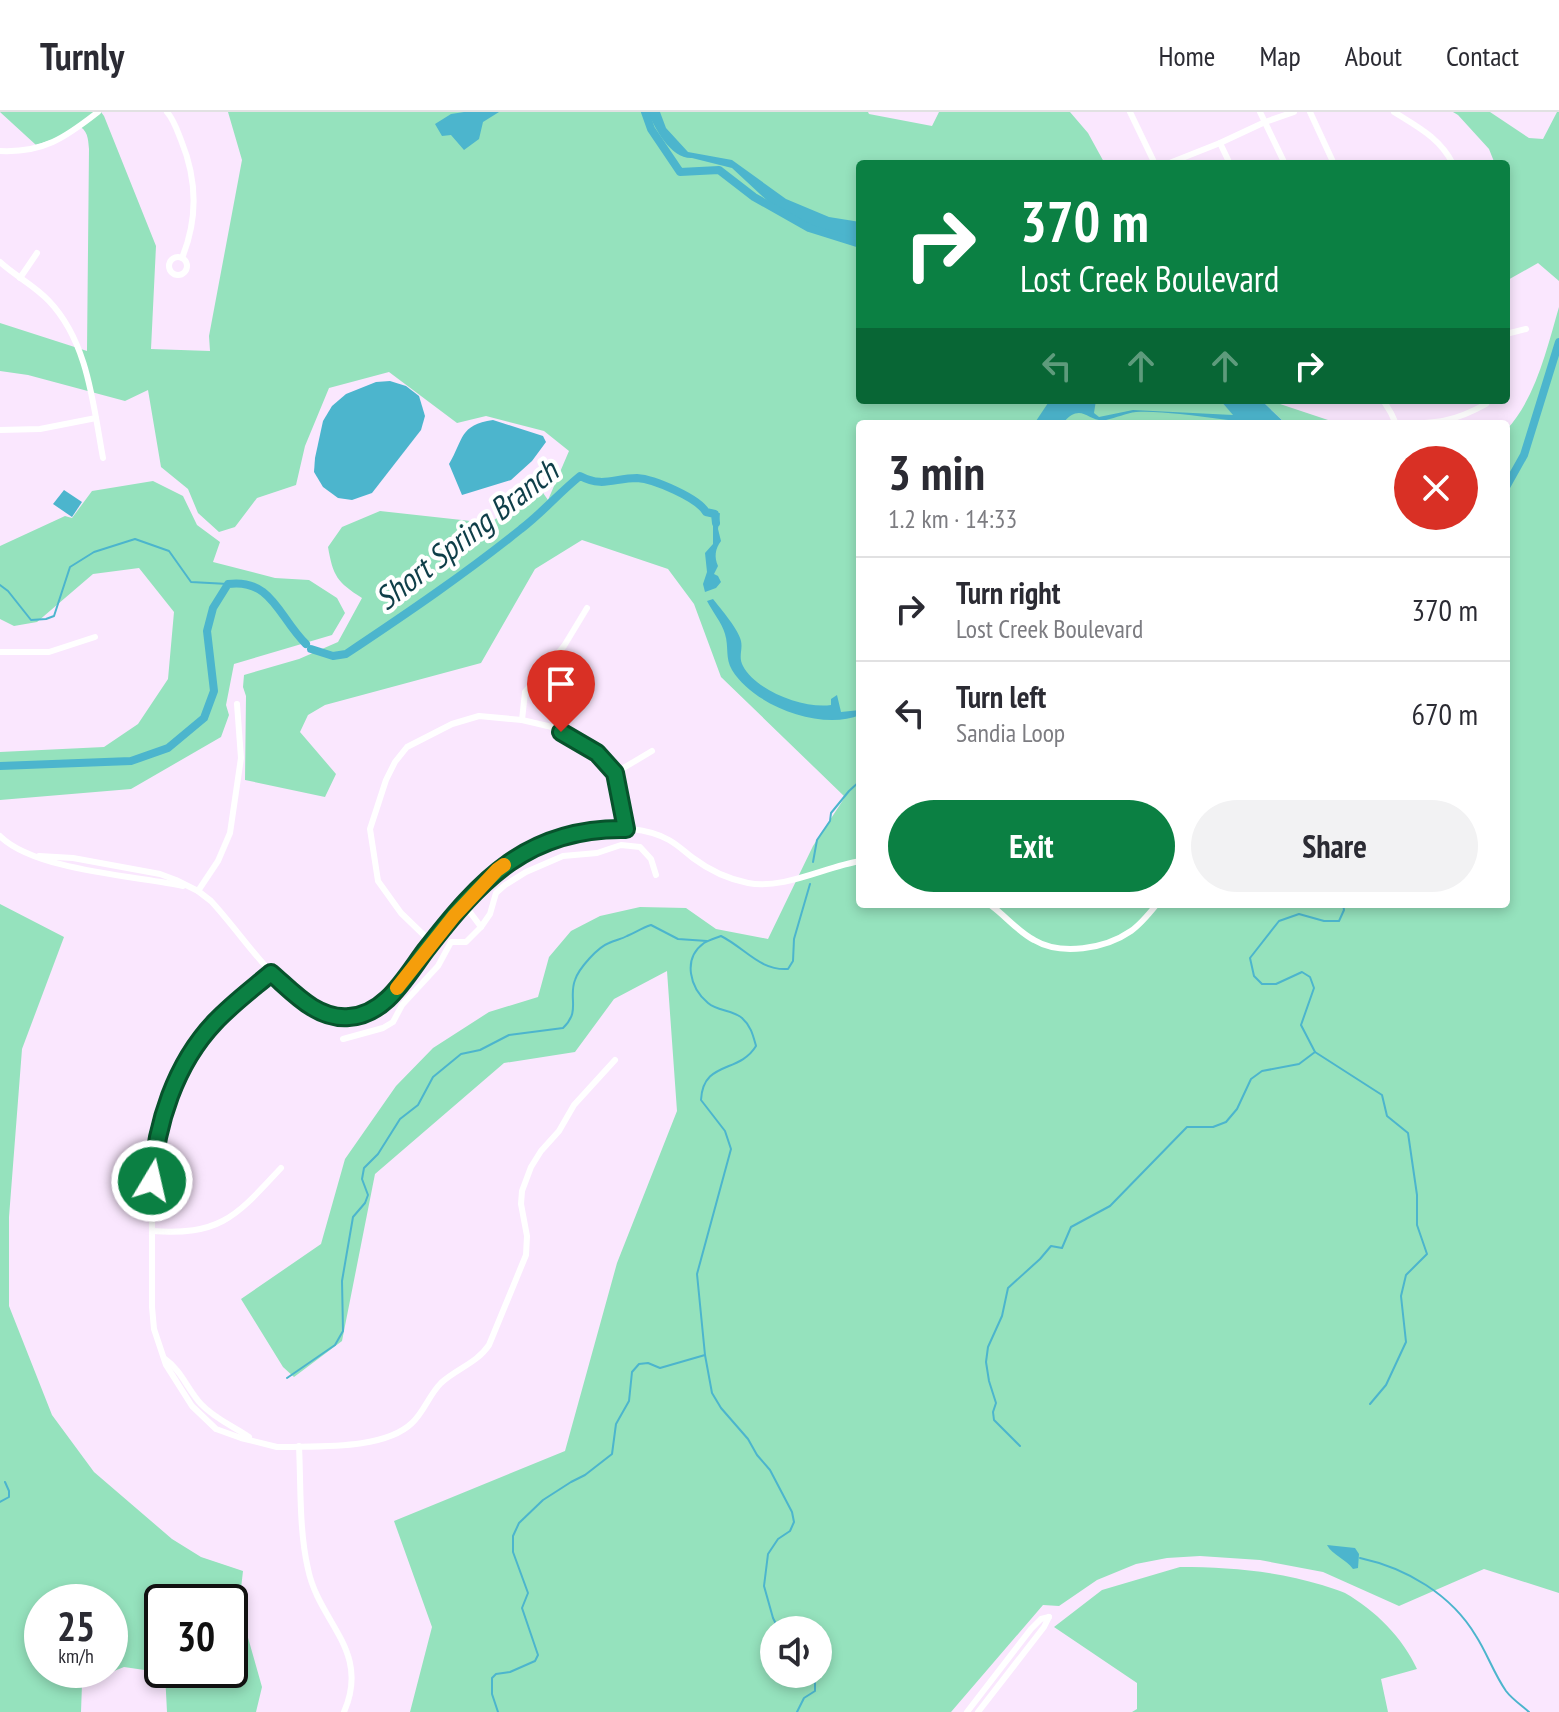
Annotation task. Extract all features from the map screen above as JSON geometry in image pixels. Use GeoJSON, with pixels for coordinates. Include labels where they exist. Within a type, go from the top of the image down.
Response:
{"type":"FeatureCollection","features":[{"type":"Feature","properties":{"kind":"street"},"geometry":{"type":"LineString","coordinates":[[0,151],[20,152],[50,145],[98,112]]}},
{"type":"Feature","properties":{"kind":"street"},"geometry":{"type":"LineString","coordinates":[[167,112],[187,153],[193,177],[193,216],[182,258]]}},
{"type":"Feature","properties":{"kind":"street"},"geometry":{"type":"LineString","coordinates":[[1130,112],[1153,160]]}},
{"type":"Feature","properties":{"kind":"street"},"geometry":{"type":"LineString","coordinates":[[1260,112],[1283,160]]}},
{"type":"Feature","properties":{"kind":"street"},"geometry":{"type":"LineString","coordinates":[[1177,160],[1294,112]]}},
{"type":"Feature","properties":{"kind":"street"},"geometry":{"type":"LineString","coordinates":[[1310,112],[1332,160]]}},
{"type":"Feature","properties":{"kind":"street"},"geometry":{"type":"LineString","coordinates":[[1394,112],[1434,137],[1451,160]]}},
{"type":"Feature","properties":{"kind":"street"},"geometry":{"type":"LineString","coordinates":[[1220,143],[1228,160]]}},
{"type":"Feature","properties":{"kind":"street"},"geometry":{"type":"LineString","coordinates":[[20,278],[37,253]]}},
{"type":"Feature","properties":{"kind":"street"},"geometry":{"type":"LineString","coordinates":[[0,262],[47,299],[66,323],[91,389],[103,458]]}},
{"type":"Feature","properties":{"kind":"street"},"geometry":{"type":"LineString","coordinates":[[1510,333],[1526,329]]}},
{"type":"Feature","properties":{"kind":"street"},"geometry":{"type":"LineString","coordinates":[[1448,420],[1469,414],[1486,404]]}},
{"type":"Feature","properties":{"kind":"street"},"geometry":{"type":"LineString","coordinates":[[0,430],[40,429],[96,418]]}},
{"type":"Feature","properties":{"kind":"street"},"geometry":{"type":"LineString","coordinates":[[522,720],[525,692],[564,646],[587,608]]}},
{"type":"Feature","properties":{"kind":"street"},"geometry":{"type":"LineString","coordinates":[[0,652],[49,652],[95,637]]}},
{"type":"Feature","properties":{"kind":"street"},"geometry":{"type":"LineString","coordinates":[[198,891],[218,861],[230,833],[241,758],[237,704]]}},
{"type":"Feature","properties":{"kind":"street"},"geometry":{"type":"LineString","coordinates":[[432,943],[401,913],[378,881],[370,829],[386,780],[407,747],[452,724],[479,716],[522,720],[552,727],[597,753],[615,773],[626,829]]}},
{"type":"Feature","properties":{"kind":"street"},"geometry":{"type":"LineString","coordinates":[[615,773],[652,751]]}},
{"type":"Feature","properties":{"kind":"street"},"geometry":{"type":"LineString","coordinates":[[0,836],[17,849],[39,856],[73,858],[141,875],[176,880],[198,891],[222,913],[271,973],[302,1000],[327,1015],[349,1017],[380,1006],[388,999],[464,904],[497,870],[532,848],[592,830],[626,829],[656,833],[720,874],[763,885],[856,862]]}},
{"type":"Feature","properties":{"kind":"street"},"geometry":{"type":"LineString","coordinates":[[343,1039],[393,1022],[402,1005],[438,966],[451,942],[466,942],[490,914],[496,893],[526,872],[563,856],[588,855],[621,845],[635,845],[647,852],[656,875]]}},
{"type":"Feature","properties":{"kind":"street"},"geometry":{"type":"LineString","coordinates":[[464,904],[481,927]]}},
{"type":"Feature","properties":{"kind":"street"},"geometry":{"type":"LineString","coordinates":[[994,908],[1031,939],[1049,947],[1071,949],[1119,938],[1139,925],[1154,908]]}},
{"type":"Feature","properties":{"kind":"street"},"geometry":{"type":"LineString","coordinates":[[271,973],[210,1028],[186,1064],[168,1099],[153,1167],[154,1329],[166,1365],[186,1398],[216,1429],[241,1438],[277,1447],[389,1438],[418,1417],[442,1382],[486,1350],[526,1255],[526,1223],[521,1204],[531,1167],[559,1131],[574,1105],[615,1060]]}},
{"type":"Feature","properties":{"kind":"street"},"geometry":{"type":"LineString","coordinates":[[152,1231],[188,1231],[224,1221],[245,1206],[281,1168]]}},
{"type":"Feature","properties":{"kind":"street"},"geometry":{"type":"LineString","coordinates":[[299,1446],[305,1554],[309,1573],[316,1594],[346,1647],[351,1667],[349,1699],[344,1712]]}},
{"type":"Feature","properties":{"kind":"street"},"geometry":{"type":"LineString","coordinates":[[967,1712],[1031,1629],[1041,1619],[1049,1617],[978,1712]]}},
{"type":"Feature","properties":{"kind":"green space"},"geometry":{"type":"Polygon","coordinates":[[[0,112],[101,112],[156,246],[151,349],[210,351],[209,336],[242,160],[228,112],[868,112],[932,126],[939,112],[1070,112],[1088,133],[1103,160],[856,160],[856,404],[1224,404],[1234,415],[1246,420],[856,420],[856,908],[1510,908],[1510,425],[1533,388],[1559,307],[1559,1593],[1484,1569],[1399,1606],[1323,1572],[1260,1560],[1200,1556],[1167,1558],[1136,1564],[1097,1580],[1059,1606],[1043,1605],[951,1712],[410,1712],[432,1627],[394,1521],[565,1451],[617,1263],[677,1111],[667,971],[614,999],[575,1052],[504,1063],[375,1174],[342,1341],[294,1377],[283,1367],[241,1299],[321,1244],[345,1159],[396,1086],[433,1048],[489,1012],[538,997],[549,957],[571,931],[600,916],[640,907],[686,908],[716,929],[768,939],[813,846],[845,797],[721,677],[694,604],[668,569],[582,540],[535,569],[481,663],[325,705],[308,715],[300,732],[336,774],[325,797],[245,780],[244,675],[299,659],[338,642],[362,598],[342,582],[332,565],[328,547],[342,527],[380,511],[489,523],[541,490],[548,500],[569,451],[544,431],[486,416],[457,423],[389,372],[329,388],[305,446],[296,485],[257,498],[235,527],[219,532],[198,513],[188,489],[161,467],[148,390],[125,401],[28,375],[0,371],[0,323],[87,351],[89,149],[85,132],[77,125],[57,138],[36,145],[0,112]]]}},
{"type":"Feature","properties":{"kind":"green space"},"geometry":{"type":"Polygon","coordinates":[[[1453,112],[1490,112],[1529,138],[1543,139],[1559,112],[1559,281],[1538,263],[1510,279],[1510,160],[1493,160],[1489,149],[1453,112]]]}},
{"type":"Feature","properties":{"kind":"green space"},"geometry":{"type":"Polygon","coordinates":[[[1265,404],[1280,404],[1328,420],[1282,420],[1265,404]]]}},
{"type":"Feature","properties":{"kind":"green space"},"geometry":{"type":"Polygon","coordinates":[[[153,481],[183,496],[197,525],[220,542],[213,562],[275,578],[309,580],[337,598],[345,613],[332,635],[234,664],[226,705],[229,715],[221,737],[131,789],[0,800],[0,752],[104,747],[138,724],[168,679],[174,612],[139,568],[93,574],[37,622],[14,626],[0,619],[0,546],[65,516],[72,518],[92,491],[153,481]]]}},
{"type":"Feature","properties":{"kind":"green space"},"geometry":{"type":"Polygon","coordinates":[[[0,904],[64,937],[22,1049],[9,1217],[9,1306],[52,1415],[94,1472],[172,1539],[201,1557],[243,1571],[242,1584],[144,1584],[144,1670],[128,1668],[128,1584],[24,1584],[24,1688],[82,1688],[81,1712],[0,1712],[0,904]]]}},
{"type":"Feature","properties":{"kind":"green space"},"geometry":{"type":"Polygon","coordinates":[[[1180,1567],[1270,1573],[1343,1592],[1387,1626],[1404,1646],[1417,1669],[1381,1679],[1388,1712],[1132,1712],[1137,1709],[1137,1683],[1054,1627],[1102,1590],[1180,1567]]]}},
{"type":"Feature","properties":{"kind":"green space"},"geometry":{"type":"Polygon","coordinates":[[[248,1638],[262,1687],[256,1712],[167,1712],[166,1688],[248,1688],[248,1638]]]}},
{"type":"Feature","properties":{"kind":"water"},"geometry":{"type":"Polygon","coordinates":[[[499,112],[483,122],[479,139],[464,150],[451,135],[442,136],[435,124],[451,114],[499,112]]]}},
{"type":"Feature","properties":{"kind":"water"},"geometry":{"type":"Polygon","coordinates":[[[648,112],[660,112],[666,128],[688,152],[732,160],[786,199],[829,217],[856,221],[856,239],[813,229],[773,206],[732,168],[677,154],[659,134],[648,112]]]}},
{"type":"Feature","properties":{"kind":"water"},"geometry":{"type":"Polygon","coordinates":[[[390,381],[406,386],[419,396],[425,416],[421,430],[372,493],[352,500],[338,498],[323,487],[314,472],[323,421],[332,406],[346,394],[376,382],[390,381]]]}},
{"type":"Feature","properties":{"kind":"water"},"geometry":{"type":"Polygon","coordinates":[[[1047,404],[1095,404],[1094,413],[1099,417],[1133,410],[1233,415],[1223,404],[1265,404],[1282,420],[1230,420],[1147,412],[1106,420],[1080,413],[1066,420],[1037,420],[1047,404]]]}},
{"type":"Feature","properties":{"kind":"water"},"geometry":{"type":"Polygon","coordinates":[[[493,420],[543,436],[546,442],[532,461],[511,480],[462,495],[449,464],[468,430],[474,425],[493,420]]]}},
{"type":"Feature","properties":{"kind":"water"},"geometry":{"type":"Polygon","coordinates":[[[64,490],[82,502],[72,517],[53,504],[64,490]]]}},
{"type":"Feature","properties":{"kind":"water"},"geometry":{"type":"Polygon","coordinates":[[[720,513],[718,529],[721,541],[716,550],[718,566],[714,574],[721,582],[716,588],[705,592],[705,553],[713,544],[713,515],[720,513]]]}},
{"type":"Feature","properties":{"kind":"water"},"geometry":{"type":"Polygon","coordinates":[[[713,599],[737,631],[741,641],[742,663],[758,683],[782,696],[808,704],[831,705],[831,699],[837,695],[841,712],[856,710],[856,716],[827,720],[808,717],[790,712],[756,694],[732,670],[724,630],[707,601],[713,599]]]}},
{"type":"Feature","properties":{"kind":"water"},"geometry":{"type":"Polygon","coordinates":[[[1327,1545],[1355,1548],[1359,1554],[1358,1568],[1353,1569],[1327,1545]]]}},
{"type":"Feature","properties":{"kind":"waterway"},"geometry":{"type":"LineString","coordinates":[[645,112],[651,129],[680,172],[719,170],[754,197],[809,228],[856,243]]}},
{"type":"Feature","properties":{"kind":"waterway"},"geometry":{"type":"LineString","coordinates":[[1510,480],[1524,455],[1559,342]]}},
{"type":"Feature","properties":{"kind":"waterway","name":"Short Spring Branch"},"geometry":{"type":"LineString","coordinates":[[311,649],[333,656],[346,654],[500,546],[580,476],[602,482],[637,478],[654,482],[685,495],[706,512],[715,514],[716,523]]}},
{"type":"Feature","properties":{"kind":"waterway"},"geometry":{"type":"LineString","coordinates":[[0,585],[31,620],[46,619],[54,616],[70,567],[94,552],[135,539],[169,551],[191,582],[228,584]]}},
{"type":"Feature","properties":{"kind":"waterway","name":"Short Spring Branch"},"geometry":{"type":"LineString","coordinates":[[0,766],[131,761],[168,748],[204,718],[214,691],[207,631],[213,608],[228,584],[243,584],[265,593],[306,644]]}},
{"type":"Feature","properties":{"kind":"waterway"},"geometry":{"type":"LineString","coordinates":[[813,862],[817,840],[830,821],[831,813],[856,785]]}},
{"type":"Feature","properties":{"kind":"waterway"},"geometry":{"type":"LineString","coordinates":[[498,1712],[492,1694],[492,1678],[535,1661],[538,1655],[522,1608],[528,1593],[513,1552],[513,1536],[519,1523],[543,1500],[585,1475],[612,1454],[616,1424],[629,1401],[632,1372],[639,1364],[648,1363],[660,1368],[705,1355],[697,1274],[731,1149],[725,1131],[701,1100],[703,1087],[715,1073],[741,1061],[756,1046],[750,1027],[742,1018],[712,1006],[697,990],[691,973],[693,957],[704,943],[721,936],[761,963],[788,969],[793,961],[794,939],[810,884]]}},
{"type":"Feature","properties":{"kind":"waterway"},"geometry":{"type":"LineString","coordinates":[[1020,1446],[994,1420],[996,1403],[986,1362],[1008,1288],[1051,1246],[1062,1248],[1071,1227],[1110,1206],[1187,1127],[1213,1127],[1226,1122],[1237,1109],[1251,1079],[1262,1071],[1299,1064],[1315,1052],[1301,1025],[1314,988],[1310,977],[1302,972],[1276,984],[1262,984],[1254,976],[1250,958],[1279,921],[1299,914],[1324,921],[1339,921],[1344,908]]}},
{"type":"Feature","properties":{"kind":"waterway"},"geometry":{"type":"LineString","coordinates":[[287,1378],[335,1345],[343,1331],[342,1281],[353,1217],[368,1195],[362,1179],[364,1168],[378,1154],[400,1119],[418,1105],[433,1077],[461,1054],[480,1050],[509,1035],[563,1028],[573,1010],[573,987],[577,975],[594,953],[609,943],[651,925],[678,939],[707,941]]}},
{"type":"Feature","properties":{"kind":"waterway"},"geometry":{"type":"LineString","coordinates":[[1315,1052],[1382,1095],[1387,1116],[1408,1133],[1417,1195],[1417,1225],[1427,1254],[1406,1275],[1401,1296],[1406,1342],[1386,1385],[1370,1404]]}},
{"type":"Feature","properties":{"kind":"waterway"},"geometry":{"type":"LineString","coordinates":[[705,1355],[712,1393],[770,1470],[792,1512],[794,1522],[790,1531],[778,1539],[768,1554],[764,1586],[772,1616]]}},
{"type":"Feature","properties":{"kind":"waterway"},"geometry":{"type":"LineString","coordinates":[[0,1502],[9,1497],[5,1482]]}},
{"type":"Feature","properties":{"kind":"waterway"},"geometry":{"type":"LineString","coordinates":[[1360,1558],[1410,1576],[1454,1608],[1476,1636],[1506,1691],[1529,1712]]}},
{"type":"Feature","properties":{"kind":"waterway"},"geometry":{"type":"LineString","coordinates":[[797,1712],[804,1698],[815,1688]]}},
{"type":"Feature","properties":{"kind":"slow traffic"},"geometry":{"type":"LineString","coordinates":[[397,988],[454,916],[504,865]]}},
{"type":"Feature","properties":{"kind":"route"},"geometry":{"type":"LineString","coordinates":[[152,1181],[165,1108],[186,1064],[214,1023],[271,973],[302,1000],[327,1015],[349,1017],[370,1012],[388,999],[454,916],[497,870],[532,848],[561,838],[606,828],[626,829],[615,773],[597,753],[561,732]]}}]}
